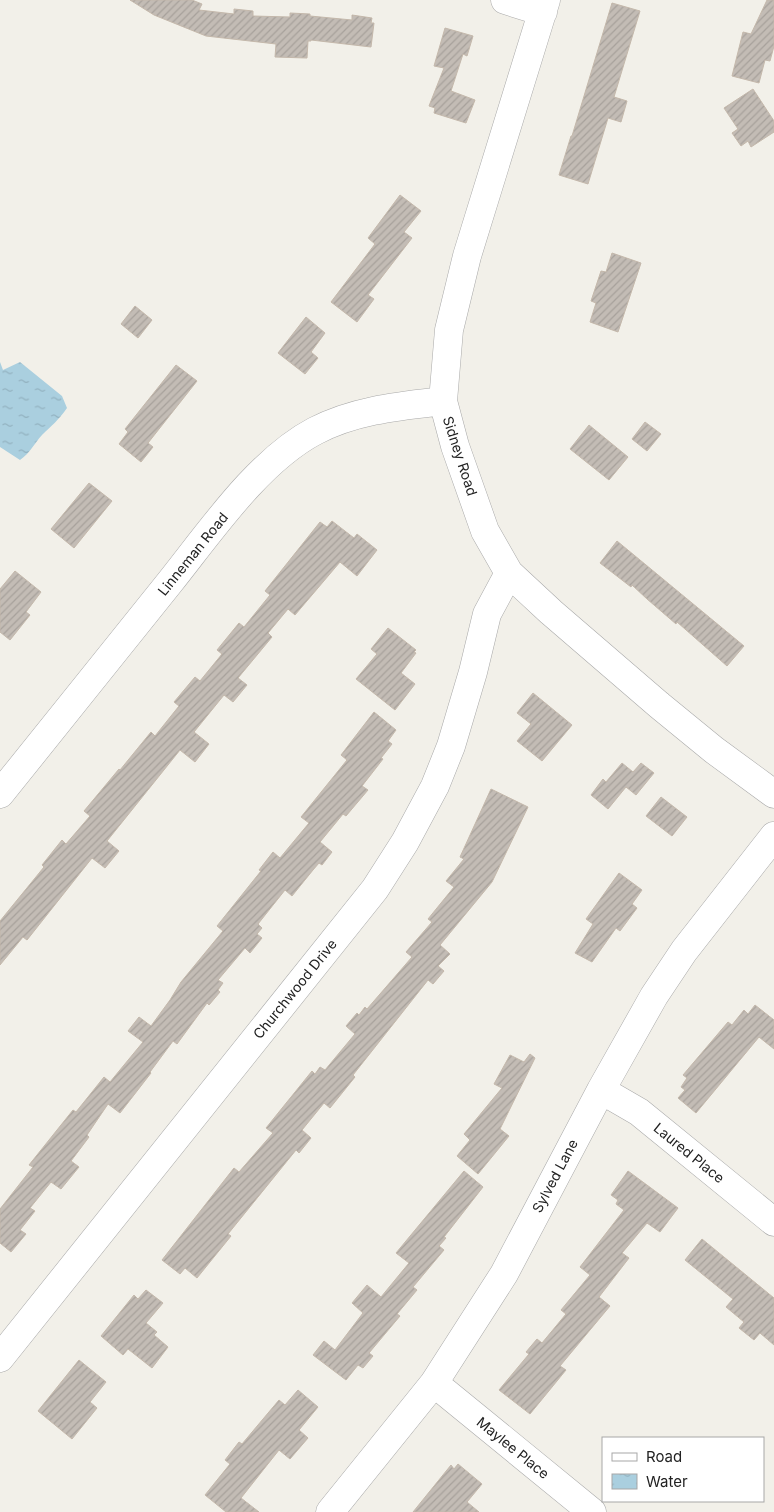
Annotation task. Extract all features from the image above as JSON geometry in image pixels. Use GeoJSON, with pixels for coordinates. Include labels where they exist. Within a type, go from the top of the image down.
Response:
{"type":"FeatureCollection","features":[{"type":"Feature","properties":{"kind":"street"},"geometry":{"type":"LineString","coordinates":[[505,0],[544,6]]}},
{"type":"Feature","properties":{"kind":"street","name":"Sidney Road"},"geometry":{"type":"LineString","coordinates":[[544,6],[467,256],[449,330],[443,401],[455,446],[485,531],[508,573],[551,612],[714,750],[774,794]]}},
{"type":"Feature","properties":{"kind":"street","name":"Linneman Road"},"geometry":{"type":"LineString","coordinates":[[0,794],[224,515],[266,467],[289,447],[309,434],[346,418],[385,407],[443,401]]}},
{"type":"Feature","properties":{"kind":"street","name":"Churchwood Drive"},"geometry":{"type":"LineString","coordinates":[[0,1358],[380,881],[405,842],[451,746],[473,672],[487,614],[508,573]]}},
{"type":"Feature","properties":{"kind":"street","name":"Sylved Lane"},"geometry":{"type":"LineString","coordinates":[[330,1512],[434,1383],[504,1274],[601,1090],[654,996],[684,951],[774,836]]}},
{"type":"Feature","properties":{"kind":"street","name":"Laured Place"},"geometry":{"type":"LineString","coordinates":[[601,1090],[639,1112],[774,1222]]}},
{"type":"Feature","properties":{"kind":"street","name":"Maylee Place"},"geometry":{"type":"LineString","coordinates":[[434,1383],[592,1512]]}},
{"type":"Feature","properties":{"kind":"water"},"geometry":{"type":"Polygon","coordinates":[[[0,362],[3,370],[20,362],[62,396],[67,408],[20,460],[0,447],[0,362]]]}},
{"type":"Feature","properties":{"kind":"building"},"geometry":{"type":"Polygon","coordinates":[[[130,0],[192,0],[202,4],[199,10],[234,14],[234,9],[253,11],[253,16],[290,17],[290,13],[352,20],[352,15],[372,18],[371,23],[374,23],[371,47],[311,40],[308,41],[307,58],[275,57],[276,44],[206,36],[154,15],[130,0]]]}},
{"type":"Feature","properties":{"kind":"building"},"geometry":{"type":"Polygon","coordinates":[[[767,0],[774,0],[774,46],[770,61],[765,60],[759,83],[732,76],[743,32],[751,34],[767,0]]]}},
{"type":"Feature","properties":{"kind":"building"},"geometry":{"type":"Polygon","coordinates":[[[612,3],[640,11],[614,97],[627,101],[621,122],[608,118],[588,184],[559,175],[612,3]]]}},
{"type":"Feature","properties":{"kind":"building"},"geometry":{"type":"Polygon","coordinates":[[[445,28],[473,36],[467,56],[463,54],[451,91],[475,100],[466,123],[434,113],[435,108],[429,106],[444,68],[434,66],[445,28]]]}},
{"type":"Feature","properties":{"kind":"building"},"geometry":{"type":"Polygon","coordinates":[[[753,89],[774,121],[774,132],[751,147],[748,141],[741,146],[732,133],[738,129],[724,108],[753,89]]]}},
{"type":"Feature","properties":{"kind":"building"},"geometry":{"type":"Polygon","coordinates":[[[400,195],[421,211],[404,232],[412,238],[368,295],[374,299],[357,322],[331,302],[375,244],[368,238],[400,195]]]}},
{"type":"Feature","properties":{"kind":"building"},"geometry":{"type":"Polygon","coordinates":[[[612,253],[641,263],[618,332],[590,322],[596,303],[591,301],[601,271],[606,272],[612,253]]]}},
{"type":"Feature","properties":{"kind":"building"},"geometry":{"type":"Polygon","coordinates":[[[135,306],[152,320],[138,338],[121,324],[135,306]]]}},
{"type":"Feature","properties":{"kind":"building"},"geometry":{"type":"Polygon","coordinates":[[[306,317],[325,333],[311,352],[318,358],[305,374],[278,353],[306,317]]]}},
{"type":"Feature","properties":{"kind":"building"},"geometry":{"type":"Polygon","coordinates":[[[176,365],[197,381],[148,443],[153,447],[141,462],[119,444],[128,432],[125,429],[176,365]]]}},
{"type":"Feature","properties":{"kind":"building"},"geometry":{"type":"Polygon","coordinates":[[[645,422],[661,434],[647,451],[632,439],[645,422]]]}},
{"type":"Feature","properties":{"kind":"building"},"geometry":{"type":"Polygon","coordinates":[[[589,425],[628,457],[609,480],[570,449],[589,425]]]}},
{"type":"Feature","properties":{"kind":"building"},"geometry":{"type":"Polygon","coordinates":[[[89,483],[112,501],[74,548],[51,529],[89,483]]]}},
{"type":"Feature","properties":{"kind":"building"},"geometry":{"type":"Polygon","coordinates":[[[332,521],[354,538],[357,534],[377,550],[357,576],[340,562],[295,615],[288,609],[268,633],[272,637],[238,678],[247,685],[233,702],[224,695],[194,732],[209,744],[195,762],[180,750],[107,841],[119,851],[105,868],[92,858],[27,940],[23,937],[0,965],[0,921],[44,867],[42,865],[62,840],[66,844],[90,816],[84,811],[151,732],[155,736],[179,706],[174,702],[195,677],[200,681],[222,654],[217,650],[239,623],[244,627],[270,595],[265,591],[320,522],[327,527],[332,521]]]}},
{"type":"Feature","properties":{"kind":"building"},"geometry":{"type":"Polygon","coordinates":[[[617,541],[744,646],[727,666],[632,585],[631,587],[600,563],[617,541]]]}},
{"type":"Feature","properties":{"kind":"building"},"geometry":{"type":"Polygon","coordinates":[[[15,571],[41,592],[26,612],[30,615],[10,640],[0,632],[0,589],[15,571]]]}},
{"type":"Feature","properties":{"kind":"building"},"geometry":{"type":"Polygon","coordinates":[[[388,628],[416,650],[414,652],[416,653],[401,673],[415,684],[395,710],[356,679],[377,654],[371,649],[388,628]]]}},
{"type":"Feature","properties":{"kind":"building"},"geometry":{"type":"Polygon","coordinates":[[[533,693],[572,725],[542,761],[517,741],[531,724],[517,713],[533,693]]]}},
{"type":"Feature","properties":{"kind":"building"},"geometry":{"type":"Polygon","coordinates":[[[374,712],[396,730],[388,741],[392,744],[362,786],[368,790],[346,816],[343,814],[320,842],[332,852],[322,865],[319,863],[292,896],[285,890],[258,924],[262,928],[257,934],[262,938],[250,953],[245,948],[218,980],[223,983],[218,990],[220,992],[209,1005],[207,1003],[177,1044],[173,1041],[120,1113],[108,1104],[87,1135],[89,1137],[71,1161],[79,1167],[61,1189],[51,1182],[30,1208],[35,1211],[20,1230],[26,1234],[11,1252],[0,1243],[0,1209],[33,1167],[29,1165],[73,1110],[76,1112],[104,1077],[110,1082],[143,1042],[128,1031],[139,1017],[151,1026],[181,982],[223,931],[217,926],[261,871],[259,870],[273,852],[280,858],[309,823],[301,817],[347,760],[341,755],[374,712]]]}},
{"type":"Feature","properties":{"kind":"building"},"geometry":{"type":"Polygon","coordinates":[[[622,763],[633,772],[641,763],[654,773],[636,795],[626,787],[608,809],[591,795],[603,779],[606,782],[622,763]]]}},
{"type":"Feature","properties":{"kind":"building"},"geometry":{"type":"Polygon","coordinates":[[[491,789],[528,807],[492,882],[440,945],[450,954],[438,966],[444,971],[433,984],[428,980],[353,1075],[355,1077],[330,1108],[324,1103],[302,1130],[311,1138],[299,1153],[296,1150],[228,1234],[231,1236],[197,1278],[185,1268],[180,1274],[162,1260],[234,1168],[239,1172],[273,1133],[266,1128],[312,1071],[315,1074],[320,1067],[325,1070],[355,1034],[346,1026],[357,1013],[359,1015],[365,1007],[367,1009],[412,957],[406,952],[432,922],[428,919],[454,887],[446,881],[464,859],[460,857],[491,789]]]}},
{"type":"Feature","properties":{"kind":"building"},"geometry":{"type":"Polygon","coordinates":[[[661,797],[687,817],[672,836],[646,816],[661,797]]]}},
{"type":"Feature","properties":{"kind":"building"},"geometry":{"type":"Polygon","coordinates":[[[619,873],[642,890],[632,904],[637,908],[620,931],[616,928],[592,962],[575,953],[593,924],[586,919],[619,873]]]}},
{"type":"Feature","properties":{"kind":"building"},"geometry":{"type":"Polygon","coordinates":[[[755,1005],[774,1020],[774,1049],[759,1037],[696,1113],[678,1098],[685,1090],[681,1087],[687,1078],[683,1075],[728,1022],[732,1025],[744,1010],[748,1014],[755,1005]]]}},
{"type":"Feature","properties":{"kind":"building"},"geometry":{"type":"Polygon","coordinates":[[[530,1054],[535,1058],[500,1129],[509,1136],[478,1174],[457,1156],[470,1140],[464,1134],[502,1088],[494,1084],[510,1055],[524,1062],[530,1054]]]}},
{"type":"Feature","properties":{"kind":"building"},"geometry":{"type":"Polygon","coordinates":[[[464,1171],[483,1187],[444,1237],[446,1238],[439,1246],[444,1250],[413,1287],[417,1290],[397,1314],[400,1316],[369,1353],[373,1356],[363,1368],[358,1365],[346,1380],[313,1355],[324,1341],[335,1350],[363,1313],[352,1303],[367,1285],[381,1297],[409,1263],[396,1253],[464,1171]]]}},
{"type":"Feature","properties":{"kind":"building"},"geometry":{"type":"Polygon","coordinates":[[[628,1171],[678,1208],[660,1232],[647,1223],[622,1253],[629,1258],[599,1297],[610,1306],[560,1366],[566,1370],[530,1414],[499,1390],[529,1354],[526,1352],[537,1339],[542,1343],[566,1314],[561,1310],[590,1275],[580,1267],[624,1210],[616,1204],[618,1200],[611,1195],[628,1171]]]}},
{"type":"Feature","properties":{"kind":"building"},"geometry":{"type":"Polygon","coordinates":[[[702,1239],[774,1298],[774,1345],[760,1333],[754,1340],[739,1328],[744,1322],[726,1307],[733,1299],[685,1260],[702,1239]]]}},
{"type":"Feature","properties":{"kind":"building"},"geometry":{"type":"Polygon","coordinates":[[[146,1290],[163,1303],[146,1323],[157,1332],[154,1335],[168,1347],[152,1368],[128,1349],[123,1355],[101,1336],[134,1295],[138,1299],[146,1290]]]}},
{"type":"Feature","properties":{"kind":"building"},"geometry":{"type":"Polygon","coordinates":[[[79,1360],[106,1382],[90,1402],[97,1408],[72,1439],[38,1411],[79,1360]]]}},
{"type":"Feature","properties":{"kind":"building"},"geometry":{"type":"Polygon","coordinates":[[[298,1390],[318,1407],[299,1430],[308,1438],[290,1459],[279,1450],[241,1498],[259,1512],[226,1512],[205,1495],[230,1464],[225,1460],[239,1442],[242,1444],[279,1400],[285,1405],[298,1390]]]}},
{"type":"Feature","properties":{"kind":"building"},"geometry":{"type":"Polygon","coordinates":[[[458,1464],[482,1484],[467,1502],[479,1512],[413,1512],[451,1465],[454,1469],[458,1464]]]}}]}
